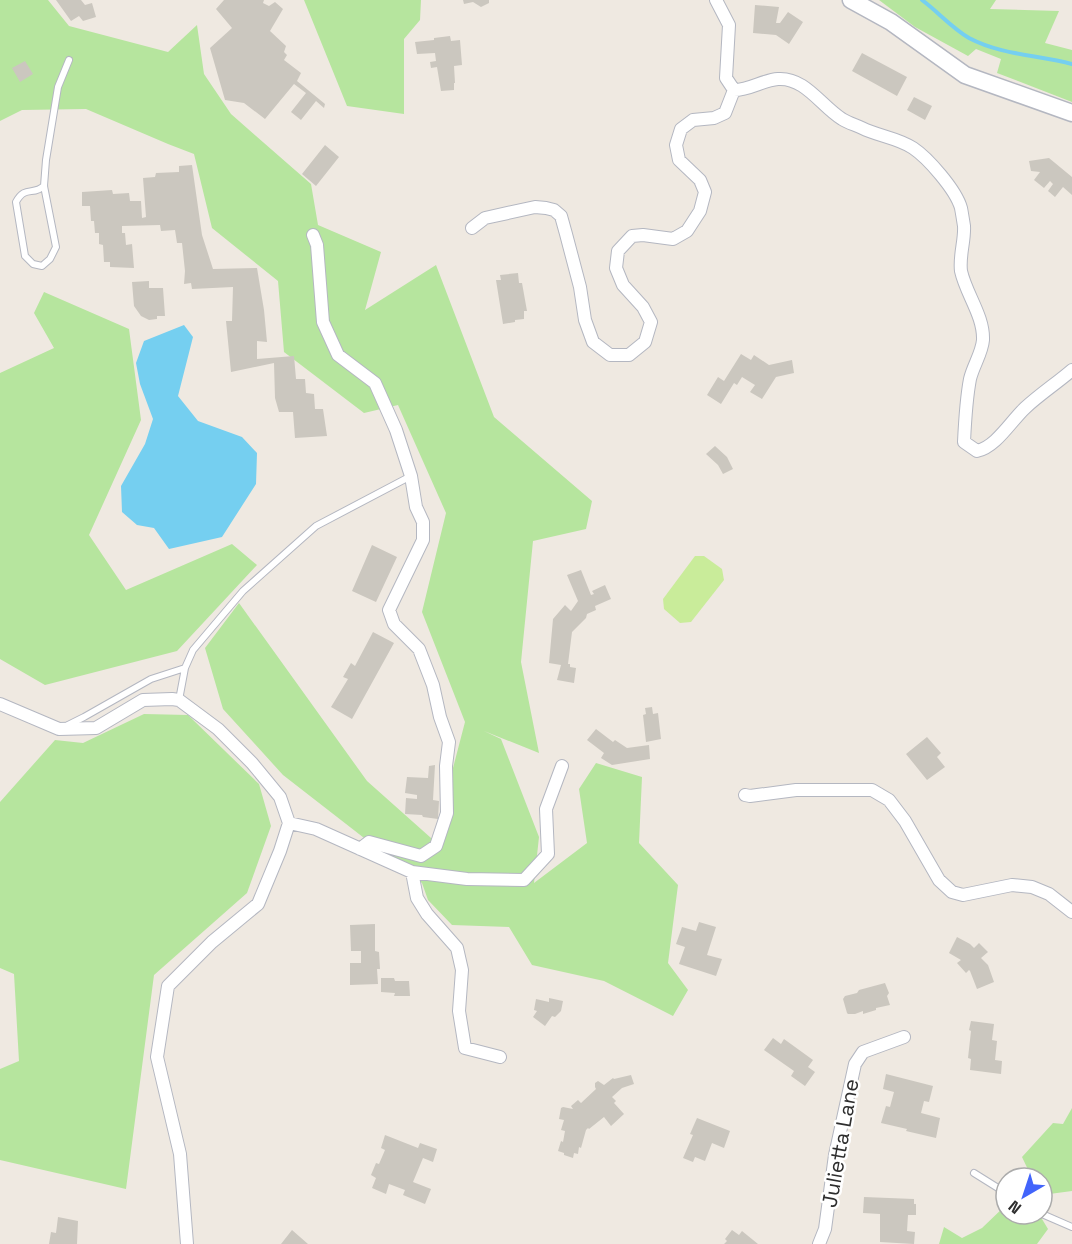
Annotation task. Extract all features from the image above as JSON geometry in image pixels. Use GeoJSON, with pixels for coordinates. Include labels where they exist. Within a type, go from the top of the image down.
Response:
{"type":"FeatureCollection","features":[{"type":"Feature","properties":{"kind":"street"},"geometry":{"type":"LineString","coordinates":[[716,0],[729,25],[726,78],[734,90]]}},
{"type":"Feature","properties":{"kind":"street"},"geometry":{"type":"LineString","coordinates":[[850,0],[891,22],[965,75],[1072,113]]}},
{"type":"Feature","properties":{"kind":"street"},"geometry":{"type":"LineString","coordinates":[[734,90],[743,90],[779,78],[798,82],[841,118],[869,132],[883,135],[913,148],[932,165],[950,187],[961,206],[964,227],[961,269],[968,293],[981,322],[983,340],[971,377],[964,442],[977,451],[984,449],[1004,432],[1025,408],[1072,370]]}},
{"type":"Feature","properties":{"kind":"street"},"geometry":{"type":"LineString","coordinates":[[472,228],[485,218],[504,213],[536,207],[554,210],[561,216],[580,287],[585,320],[593,342],[610,354],[629,355],[645,342],[651,322],[643,307],[623,285],[616,268],[618,251],[632,236],[643,235],[673,239],[687,231],[700,211],[705,192],[700,180],[679,160],[676,146],[678,137],[681,129],[693,120],[714,118],[725,113],[734,90]]}},
{"type":"Feature","properties":{"kind":"street"},"geometry":{"type":"LineString","coordinates":[[313,235],[317,245],[323,322],[338,355],[375,383],[396,430],[411,476],[416,507],[423,522],[423,540],[389,610],[394,624],[418,649],[434,685],[440,717],[449,742],[446,766],[447,813],[436,846],[421,856],[369,842],[360,849]]}},
{"type":"Feature","properties":{"kind":"street"},"geometry":{"type":"LineString","coordinates":[[0,705],[59,729],[96,728],[143,700],[179,700],[218,729],[252,763],[280,797],[289,823],[258,904],[212,942],[168,986],[157,1057],[180,1154],[187,1244]]}},
{"type":"Feature","properties":{"kind":"street"},"geometry":{"type":"LineString","coordinates":[[289,823],[316,829],[412,872],[467,879],[524,879],[548,854],[546,809],[562,766]]}},
{"type":"Feature","properties":{"kind":"street"},"geometry":{"type":"LineString","coordinates":[[745,795],[796,790],[872,789],[889,800],[905,820],[939,880],[952,892],[963,895],[1012,885],[1032,887],[1049,894],[1072,912]]}},
{"type":"Feature","properties":{"kind":"street"},"geometry":{"type":"LineString","coordinates":[[412,872],[417,898],[427,914],[457,948],[462,970],[459,1011],[465,1048],[500,1057]]}},
{"type":"Feature","properties":{"kind":"street","name":"Julietta Lane"},"geometry":{"type":"LineString","coordinates":[[819,1244],[825,1229],[835,1155],[855,1064],[863,1052],[904,1037]]}},
{"type":"Feature","properties":{"kind":"lane"},"geometry":{"type":"LineString","coordinates":[[44,186],[40,189],[25,191],[20,194],[16,202],[25,256],[33,264],[42,266],[50,259],[56,247],[44,186],[58,87],[69,60]]}},
{"type":"Feature","properties":{"kind":"lane"},"geometry":{"type":"LineString","coordinates":[[179,700],[185,668],[193,650],[243,591],[316,526],[411,476]]}},
{"type":"Feature","properties":{"kind":"lane"},"geometry":{"type":"LineString","coordinates":[[59,729],[151,679],[185,668]]}},
{"type":"Feature","properties":{"kind":"lane"},"geometry":{"type":"LineString","coordinates":[[974,1173],[994,1186]]}},
{"type":"Feature","properties":{"kind":"lane"},"geometry":{"type":"LineString","coordinates":[[1054,1219],[1072,1227]]}},
{"type":"Feature","properties":{"kind":"green space"},"geometry":{"type":"Polygon","coordinates":[[[0,0],[48,0],[69,26],[168,52],[197,25],[204,74],[231,114],[311,184],[318,225],[381,252],[365,310],[436,265],[494,417],[592,501],[586,529],[533,541],[521,662],[539,753],[484,731],[501,739],[539,837],[534,883],[587,843],[579,789],[596,763],[642,777],[639,843],[678,885],[668,963],[688,990],[673,1016],[604,981],[532,965],[509,927],[452,925],[428,900],[422,883],[283,775],[223,709],[205,648],[239,603],[367,781],[440,846],[453,768],[465,722],[422,612],[446,513],[398,405],[364,413],[284,352],[278,281],[212,228],[194,154],[86,109],[22,110],[0,121],[0,0]]]}},
{"type":"Feature","properties":{"kind":"green space"},"geometry":{"type":"Polygon","coordinates":[[[304,0],[421,0],[420,20],[404,39],[404,114],[347,106],[304,0]]]}},
{"type":"Feature","properties":{"kind":"green space"},"geometry":{"type":"Polygon","coordinates":[[[879,0],[996,0],[990,9],[1059,11],[1045,43],[1072,50],[1072,102],[997,73],[1001,59],[976,49],[968,56],[915,27],[879,0]]]}},
{"type":"Feature","properties":{"kind":"green space"},"geometry":{"type":"Polygon","coordinates":[[[44,292],[129,329],[141,420],[89,535],[126,590],[232,544],[257,565],[177,651],[45,685],[0,659],[0,373],[54,348],[34,313],[44,292]]]}},
{"type":"Feature","properties":{"kind":"green space"},"geometry":{"type":"Polygon","coordinates":[[[695,556],[704,556],[722,569],[724,580],[691,622],[680,623],[664,609],[663,599],[695,556]]]}},
{"type":"Feature","properties":{"kind":"green space"},"geometry":{"type":"Polygon","coordinates":[[[144,714],[188,715],[259,784],[271,826],[247,893],[154,975],[126,1189],[0,1160],[0,1069],[19,1061],[14,974],[0,968],[0,802],[55,740],[83,743],[144,714]]]}},
{"type":"Feature","properties":{"kind":"green space"},"geometry":{"type":"Polygon","coordinates":[[[1072,1108],[1072,1191],[1054,1193],[1054,1166],[1026,1166],[1022,1157],[1053,1123],[1063,1124],[1072,1108]]]}},
{"type":"Feature","properties":{"kind":"green space"},"geometry":{"type":"Polygon","coordinates":[[[994,1216],[994,1226],[1046,1226],[1048,1229],[1037,1244],[939,1244],[944,1227],[962,1238],[982,1228],[994,1216]]]}},
{"type":"Feature","properties":{"kind":"water"},"geometry":{"type":"Polygon","coordinates":[[[184,325],[193,337],[178,396],[198,421],[242,437],[257,453],[256,484],[222,537],[169,549],[154,528],[137,525],[122,512],[121,486],[145,444],[153,419],[140,384],[136,363],[144,341],[184,325]]]}},
{"type":"Feature","properties":{"kind":"building"},"geometry":{"type":"Polygon","coordinates":[[[56,0],[81,0],[85,5],[92,3],[96,17],[83,21],[79,16],[71,21],[56,0]]]}},
{"type":"Feature","properties":{"kind":"building"},"geometry":{"type":"Polygon","coordinates":[[[224,0],[264,0],[263,3],[269,6],[275,2],[283,9],[270,31],[286,46],[284,52],[287,55],[284,60],[301,73],[297,81],[325,104],[324,108],[316,101],[301,120],[291,112],[306,93],[294,84],[265,119],[244,103],[225,100],[210,48],[232,28],[216,9],[224,0]]]}},
{"type":"Feature","properties":{"kind":"building"},"geometry":{"type":"Polygon","coordinates":[[[463,0],[489,0],[489,3],[481,7],[473,2],[464,4],[463,0]]]}},
{"type":"Feature","properties":{"kind":"building"},"geometry":{"type":"Polygon","coordinates":[[[755,5],[779,7],[776,23],[780,23],[788,12],[803,22],[789,44],[776,35],[753,33],[755,5]]]}},
{"type":"Feature","properties":{"kind":"building"},"geometry":{"type":"Polygon","coordinates":[[[450,36],[451,41],[460,40],[462,65],[454,66],[454,90],[441,91],[437,67],[431,68],[430,62],[436,61],[435,53],[417,54],[415,42],[450,36]]]}},
{"type":"Feature","properties":{"kind":"building"},"geometry":{"type":"Polygon","coordinates":[[[862,53],[907,77],[897,96],[852,71],[862,53]]]}},
{"type":"Feature","properties":{"kind":"building"},"geometry":{"type":"Polygon","coordinates":[[[25,61],[33,74],[20,82],[12,68],[25,61]]]}},
{"type":"Feature","properties":{"kind":"building"},"geometry":{"type":"Polygon","coordinates":[[[914,97],[932,106],[925,120],[907,110],[914,97]]]}},
{"type":"Feature","properties":{"kind":"building"},"geometry":{"type":"Polygon","coordinates":[[[325,145],[339,157],[316,186],[302,174],[325,145]]]}},
{"type":"Feature","properties":{"kind":"building"},"geometry":{"type":"Polygon","coordinates":[[[1049,158],[1072,177],[1072,195],[1063,187],[1055,197],[1048,191],[1053,184],[1050,181],[1044,188],[1034,180],[1040,172],[1031,171],[1029,161],[1049,158]]]}},
{"type":"Feature","properties":{"kind":"building"},"geometry":{"type":"Polygon","coordinates":[[[192,165],[202,235],[213,269],[257,268],[267,342],[257,341],[257,359],[294,356],[296,379],[305,379],[306,393],[314,394],[315,409],[323,409],[327,436],[295,438],[293,412],[279,412],[275,398],[274,363],[231,372],[226,321],[232,321],[233,287],[192,289],[191,283],[184,284],[182,243],[177,243],[175,230],[161,231],[160,225],[122,226],[126,245],[132,244],[134,268],[110,267],[110,262],[104,262],[103,245],[99,244],[99,233],[95,233],[94,221],[91,221],[90,206],[82,206],[82,192],[112,190],[113,194],[129,193],[130,201],[141,201],[142,218],[146,217],[143,178],[155,177],[156,173],[179,172],[179,166],[192,165]]]}},
{"type":"Feature","properties":{"kind":"building"},"geometry":{"type":"Polygon","coordinates":[[[518,273],[527,311],[524,311],[524,319],[503,324],[496,280],[501,280],[500,275],[518,273]]]}},
{"type":"Feature","properties":{"kind":"building"},"geometry":{"type":"Polygon","coordinates":[[[149,281],[149,288],[163,288],[165,316],[157,316],[157,319],[149,320],[141,316],[134,306],[132,282],[149,281]]]}},
{"type":"Feature","properties":{"kind":"building"},"geometry":{"type":"Polygon","coordinates":[[[741,354],[751,360],[754,355],[769,365],[792,360],[794,373],[776,377],[762,399],[750,392],[755,385],[742,377],[737,385],[734,383],[721,404],[707,395],[718,377],[724,381],[741,354]]]}},
{"type":"Feature","properties":{"kind":"building"},"geometry":{"type":"Polygon","coordinates":[[[715,446],[727,457],[733,469],[723,474],[718,465],[706,454],[715,446]]]}},
{"type":"Feature","properties":{"kind":"building"},"geometry":{"type":"Polygon","coordinates":[[[372,545],[397,557],[376,602],[352,591],[372,545]]]}},
{"type":"Feature","properties":{"kind":"building"},"geometry":{"type":"Polygon","coordinates":[[[581,570],[591,595],[594,594],[592,591],[605,585],[611,599],[595,606],[596,610],[587,614],[572,632],[568,664],[576,668],[574,683],[557,680],[561,665],[549,663],[553,619],[565,605],[571,611],[578,601],[567,575],[581,570]]]}},
{"type":"Feature","properties":{"kind":"building"},"geometry":{"type":"Polygon","coordinates":[[[373,632],[394,643],[352,719],[331,707],[348,679],[343,677],[351,663],[355,666],[373,632]]]}},
{"type":"Feature","properties":{"kind":"building"},"geometry":{"type":"Polygon","coordinates":[[[652,707],[653,714],[658,713],[661,739],[646,742],[643,715],[646,714],[645,708],[652,707]]]}},
{"type":"Feature","properties":{"kind":"building"},"geometry":{"type":"Polygon","coordinates":[[[596,729],[613,742],[615,740],[627,748],[649,745],[650,759],[612,765],[601,758],[604,753],[587,740],[596,729]]]}},
{"type":"Feature","properties":{"kind":"building"},"geometry":{"type":"Polygon","coordinates":[[[927,737],[941,753],[937,757],[945,767],[927,780],[906,754],[927,737]]]}},
{"type":"Feature","properties":{"kind":"building"},"geometry":{"type":"Polygon","coordinates":[[[435,765],[433,800],[439,801],[438,819],[405,814],[406,798],[417,799],[417,795],[405,793],[407,777],[428,778],[429,766],[435,765]]]}},
{"type":"Feature","properties":{"kind":"building"},"geometry":{"type":"Polygon","coordinates":[[[699,922],[716,927],[707,955],[722,959],[716,976],[679,964],[685,947],[676,944],[682,927],[696,931],[699,922]]]}},
{"type":"Feature","properties":{"kind":"building"},"geometry":{"type":"Polygon","coordinates":[[[375,924],[375,951],[379,952],[380,969],[377,969],[378,984],[350,985],[350,963],[361,963],[361,951],[351,951],[350,925],[375,924]]]}},
{"type":"Feature","properties":{"kind":"building"},"geometry":{"type":"Polygon","coordinates":[[[957,937],[974,948],[979,943],[988,952],[981,958],[988,965],[994,982],[977,989],[970,971],[966,973],[957,963],[961,960],[949,953],[957,937]]]}},
{"type":"Feature","properties":{"kind":"building"},"geometry":{"type":"Polygon","coordinates":[[[381,978],[409,981],[410,996],[394,996],[395,993],[381,992],[381,978]]]}},
{"type":"Feature","properties":{"kind":"building"},"geometry":{"type":"Polygon","coordinates":[[[885,983],[890,1005],[863,1014],[863,1011],[855,1014],[847,1013],[843,999],[845,996],[885,983]]]}},
{"type":"Feature","properties":{"kind":"building"},"geometry":{"type":"Polygon","coordinates":[[[549,998],[563,1001],[561,1011],[555,1017],[552,1016],[545,1026],[533,1017],[537,1011],[534,1010],[536,999],[549,1002],[549,998]]]}},
{"type":"Feature","properties":{"kind":"building"},"geometry":{"type":"Polygon","coordinates":[[[971,1021],[994,1024],[992,1040],[997,1041],[995,1060],[1002,1061],[1001,1074],[970,1070],[971,1059],[968,1058],[971,1021]]]}},
{"type":"Feature","properties":{"kind":"building"},"geometry":{"type":"Polygon","coordinates":[[[773,1038],[781,1044],[784,1039],[813,1060],[808,1067],[815,1072],[805,1086],[791,1076],[794,1071],[764,1050],[773,1038]]]}},
{"type":"Feature","properties":{"kind":"building"},"geometry":{"type":"Polygon","coordinates":[[[886,1074],[933,1086],[929,1102],[924,1101],[921,1113],[940,1118],[936,1138],[881,1123],[886,1106],[890,1107],[894,1092],[883,1089],[886,1074]]]}},
{"type":"Feature","properties":{"kind":"building"},"geometry":{"type":"Polygon","coordinates":[[[631,1075],[634,1084],[622,1088],[612,1097],[616,1101],[614,1103],[624,1114],[611,1126],[604,1117],[588,1128],[578,1154],[574,1153],[573,1158],[558,1151],[565,1131],[561,1130],[564,1120],[559,1119],[561,1108],[573,1109],[571,1106],[578,1100],[581,1103],[596,1089],[595,1083],[598,1081],[604,1085],[613,1078],[631,1075]]]}},
{"type":"Feature","properties":{"kind":"building"},"geometry":{"type":"Polygon","coordinates":[[[697,1118],[730,1131],[724,1148],[712,1143],[705,1161],[695,1157],[693,1162],[683,1158],[693,1135],[690,1134],[697,1118]]]}},
{"type":"Feature","properties":{"kind":"building"},"geometry":{"type":"Polygon","coordinates":[[[385,1135],[418,1148],[420,1143],[437,1149],[433,1162],[423,1158],[413,1182],[431,1189],[425,1204],[403,1195],[405,1190],[389,1184],[386,1194],[372,1188],[376,1178],[371,1175],[385,1150],[381,1148],[385,1135]]]}},
{"type":"Feature","properties":{"kind":"building"},"geometry":{"type":"Polygon","coordinates":[[[864,1197],[914,1199],[916,1215],[908,1215],[907,1231],[915,1232],[914,1244],[880,1242],[880,1214],[863,1213],[864,1197]]]}},
{"type":"Feature","properties":{"kind":"building"},"geometry":{"type":"Polygon","coordinates":[[[58,1217],[78,1221],[77,1244],[49,1244],[51,1232],[56,1233],[58,1217]]]}},
{"type":"Feature","properties":{"kind":"building"},"geometry":{"type":"Polygon","coordinates":[[[292,1230],[308,1244],[281,1244],[292,1230]]]}},
{"type":"Feature","properties":{"kind":"building"},"geometry":{"type":"Polygon","coordinates":[[[732,1230],[739,1235],[742,1231],[758,1244],[724,1244],[732,1230]]]}},
{"type":"Feature","properties":{"kind":"waterway"},"geometry":{"type":"LineString","coordinates":[[922,0],[963,34],[981,44],[1072,64]]}}]}
